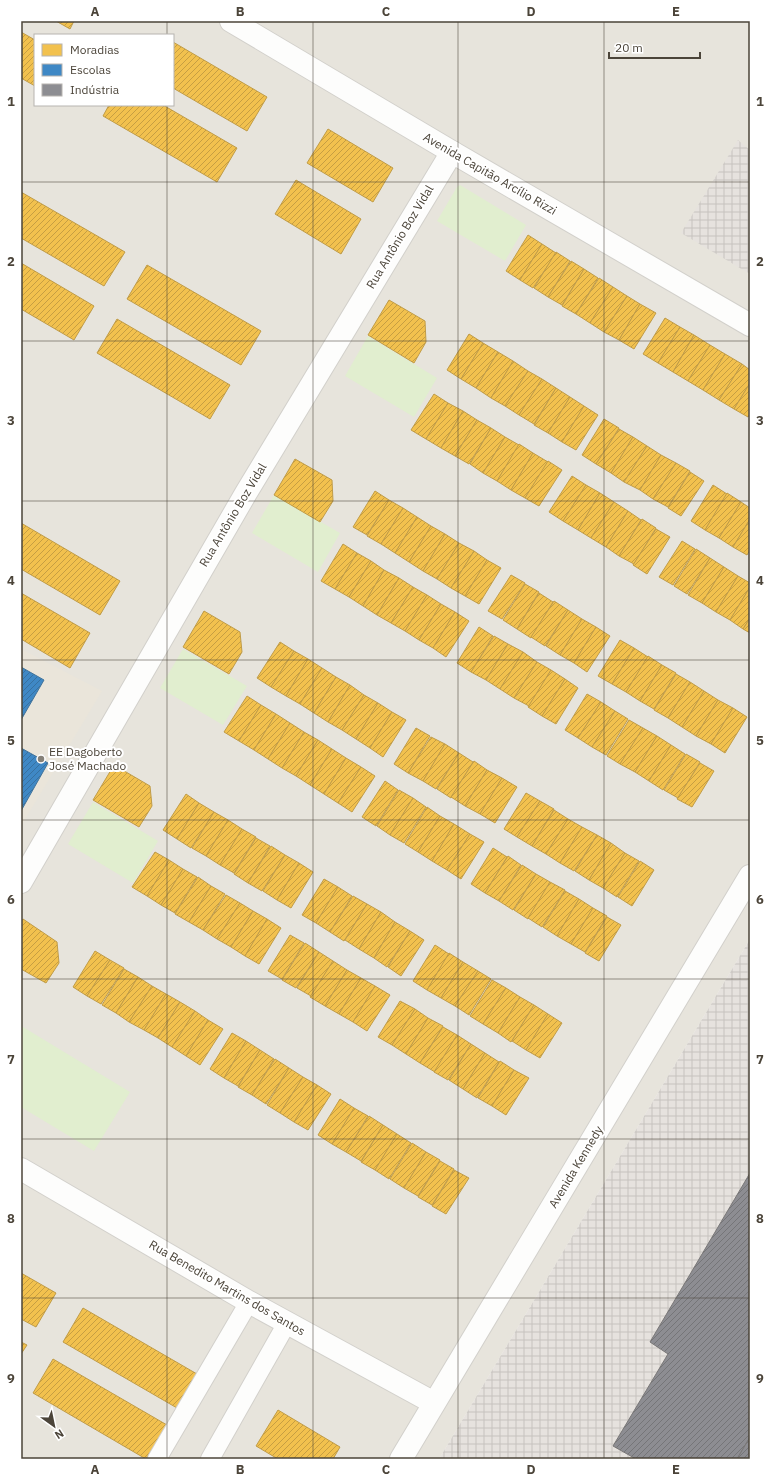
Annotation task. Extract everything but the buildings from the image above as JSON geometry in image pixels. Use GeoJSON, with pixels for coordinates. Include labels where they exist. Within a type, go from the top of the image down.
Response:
{"type":"FeatureCollection","features":[{"type":"Feature","properties":{"kind":"street","name":"Avenida Capitão Arcílio Rizzi"},"geometry":{"type":"LineString","coordinates":[[231,21],[452,152],[750,325]]}},
{"type":"Feature","properties":{"kind":"street","name":"Rua Antônio Boz Vidal"},"geometry":{"type":"LineString","coordinates":[[21,882],[246,493],[452,152]]}},
{"type":"Feature","properties":{"kind":"street","name":"Avenida Kennedy"},"geometry":{"type":"LineString","coordinates":[[401,1459],[750,876]]}},
{"type":"Feature","properties":{"kind":"street","name":"Rua Benedito Martins dos Santos"},"geometry":{"type":"LineString","coordinates":[[21,1169],[249,1302],[434,1403]]}},
{"type":"Feature","properties":{"kind":"lane"},"geometry":{"type":"LineString","coordinates":[[157,1459],[249,1302]]}},
{"type":"Feature","properties":{"kind":"lane"},"geometry":{"type":"LineString","coordinates":[[210,1459],[287,1323]]}},
{"type":"Feature","properties":{"kind":"shaded area"},"geometry":{"type":"Polygon","coordinates":[[[21,21],[750,21],[750,939],[439,1459],[21,1459],[21,21]]]}},
{"type":"Feature","properties":{"kind":"shaded area"},"geometry":{"type":"Polygon","coordinates":[[[738,140],[750,150],[750,274],[681,233],[738,140]]]}},
{"type":"Feature","properties":{"kind":"shaded area","name":"EE Dagoberto José Machado"},"geometry":{"type":"Polygon","coordinates":[[[21,649],[102,691],[21,826],[21,649]]]}},
{"type":"Feature","properties":{"kind":"shaded area"},"geometry":{"type":"Polygon","coordinates":[[[750,939],[750,1459],[439,1459],[750,939]]]}},
{"type":"Feature","properties":{"kind":"green space"},"geometry":{"type":"Polygon","coordinates":[[[460,185],[526,225],[505,261],[437,221],[457,187],[460,185]]]}},
{"type":"Feature","properties":{"kind":"green space"},"geometry":{"type":"Polygon","coordinates":[[[368,336],[437,378],[414,417],[345,376],[368,336]]]}},
{"type":"Feature","properties":{"kind":"green space"},"geometry":{"type":"Polygon","coordinates":[[[274,495],[340,533],[318,572],[252,533],[274,495]]]}},
{"type":"Feature","properties":{"kind":"green space"},"geometry":{"type":"Polygon","coordinates":[[[183,649],[247,686],[223,725],[160,688],[183,649]]]}},
{"type":"Feature","properties":{"kind":"green space"},"geometry":{"type":"Polygon","coordinates":[[[93,802],[158,841],[133,883],[68,844],[93,802]]]}},
{"type":"Feature","properties":{"kind":"green space"},"geometry":{"type":"Polygon","coordinates":[[[23,1027],[130,1092],[94,1151],[21,1107],[21,1031],[23,1027]]]}},
{"type":"Feature","properties":{"kind":"place","name":"EE Dagoberto José Machado"},"geometry":{"type":"Point","coordinates":[41,759]}}]}
